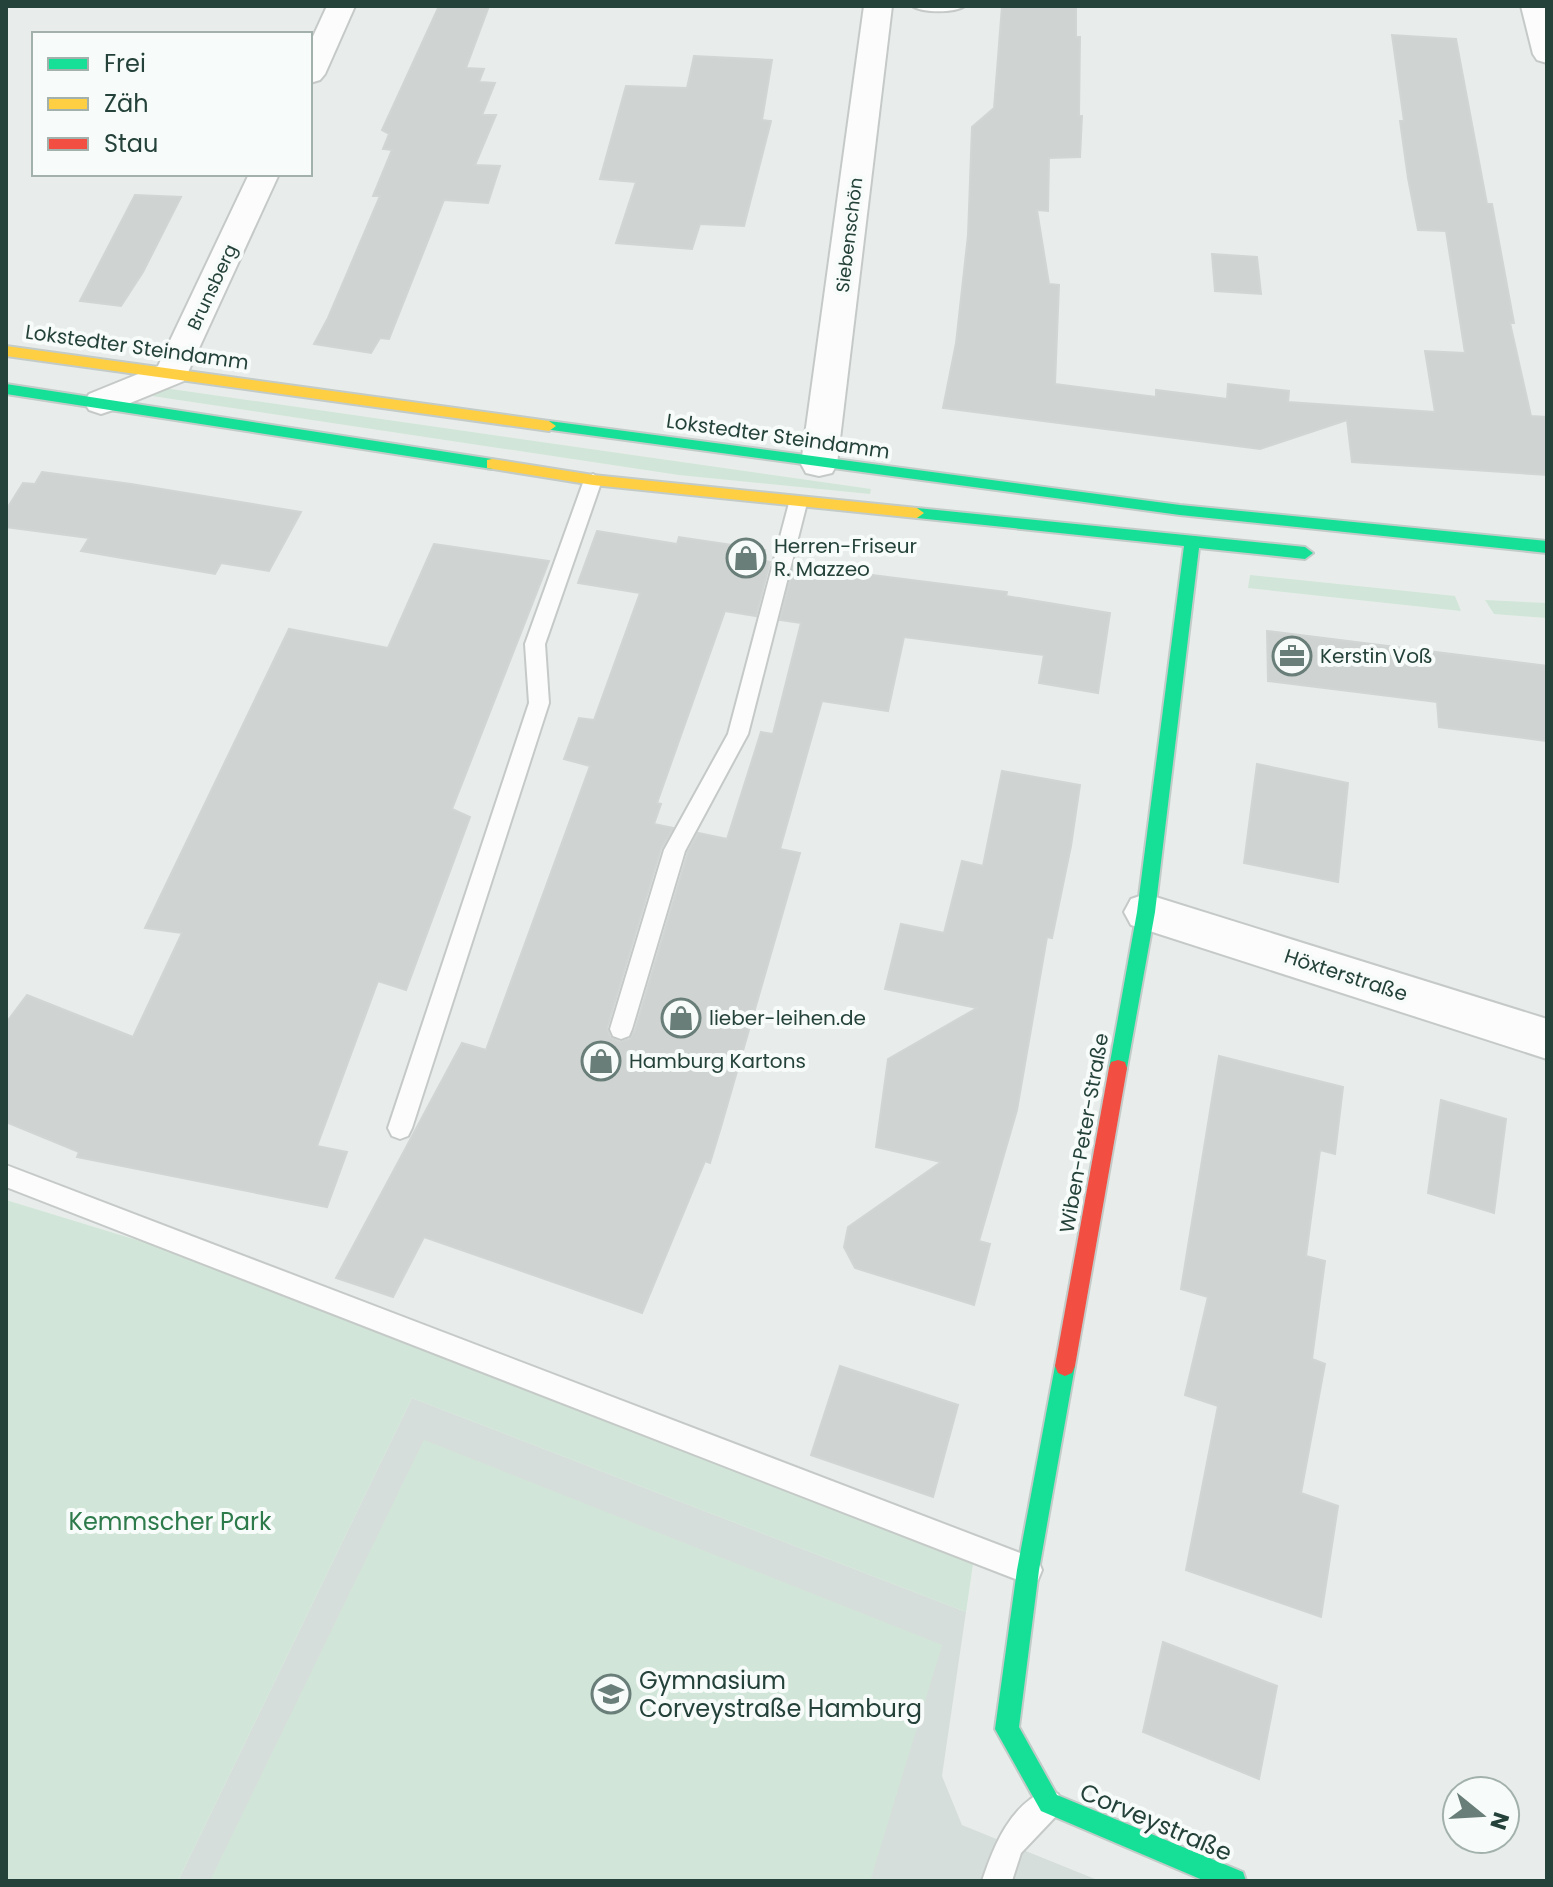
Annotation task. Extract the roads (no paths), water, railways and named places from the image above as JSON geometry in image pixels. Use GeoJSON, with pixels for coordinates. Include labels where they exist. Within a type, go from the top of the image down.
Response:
{"type":"FeatureCollection","features":[{"type":"Feature","properties":{"kind":"main road","name":"Lokstedter Steindamm"},"geometry":{"type":"LineString","coordinates":[[6,351],[819,464],[1180,510],[1547,547]]}},
{"type":"Feature","properties":{"kind":"main road"},"geometry":{"type":"LineString","coordinates":[[6,389],[593,480],[1331,555]]}},
{"type":"Feature","properties":{"kind":"main road","name":"Wiben-Peter-Straße"},"geometry":{"type":"LineString","coordinates":[[1007,1729],[1028,1570],[1146,912],[1192,543]]}},
{"type":"Feature","properties":{"kind":"main road","name":"Corveystraße"},"geometry":{"type":"LineString","coordinates":[[1007,1729],[1049,1803],[1234,1881]]}},
{"type":"Feature","properties":{"kind":"street"},"geometry":{"type":"LineString","coordinates":[[312,70],[341,6]]}},
{"type":"Feature","properties":{"kind":"street","name":"Siebenschön"},"geometry":{"type":"LineString","coordinates":[[819,464],[878,6]]}},
{"type":"Feature","properties":{"kind":"street"},"geometry":{"type":"LineString","coordinates":[[1535,6],[1547,54]]}},
{"type":"Feature","properties":{"kind":"street","name":"Brunsberg"},"geometry":{"type":"LineString","coordinates":[[172,373],[263,176]]}},
{"type":"Feature","properties":{"kind":"street"},"geometry":{"type":"LineString","coordinates":[[101,402],[172,373]]}},
{"type":"Feature","properties":{"kind":"street","name":"Höxterstraße"},"geometry":{"type":"LineString","coordinates":[[1146,912],[1547,1039]]}},
{"type":"Feature","properties":{"kind":"lane"},"geometry":{"type":"LineString","coordinates":[[919,6],[958,6]]}},
{"type":"Feature","properties":{"kind":"lane"},"geometry":{"type":"LineString","coordinates":[[400,1128],[539,703],[535,644],[593,480]]}},
{"type":"Feature","properties":{"kind":"lane"},"geometry":{"type":"LineString","coordinates":[[621,1029],[675,850],[738,734],[798,503]]}},
{"type":"Feature","properties":{"kind":"lane"},"geometry":{"type":"LineString","coordinates":[[6,1176],[1028,1570]]}},
{"type":"Feature","properties":{"kind":"lane"},"geometry":{"type":"LineString","coordinates":[[997,1881],[1009,1844],[1049,1803]]}},
{"type":"Feature","properties":{"kind":"place","name":"Herren-Friseur R. Mazzeo"},"geometry":{"type":"Point","coordinates":[746,558]}},
{"type":"Feature","properties":{"kind":"place","name":"Kerstin Voß"},"geometry":{"type":"Point","coordinates":[1292,656]}},
{"type":"Feature","properties":{"kind":"place","name":"lieber-leihen.de"},"geometry":{"type":"Point","coordinates":[681,1018]}},
{"type":"Feature","properties":{"kind":"place","name":"Hamburg Kartons"},"geometry":{"type":"Point","coordinates":[601,1061]}},
{"type":"Feature","properties":{"kind":"place","name":"Gymnasium Corveystraße Hamburg"},"geometry":{"type":"Point","coordinates":[611,1694]}},
{"type":"Feature","properties":{"kind":"park label","name":"Kemmscher Park"},"geometry":{"type":"Point","coordinates":[170,1521]}}]}
